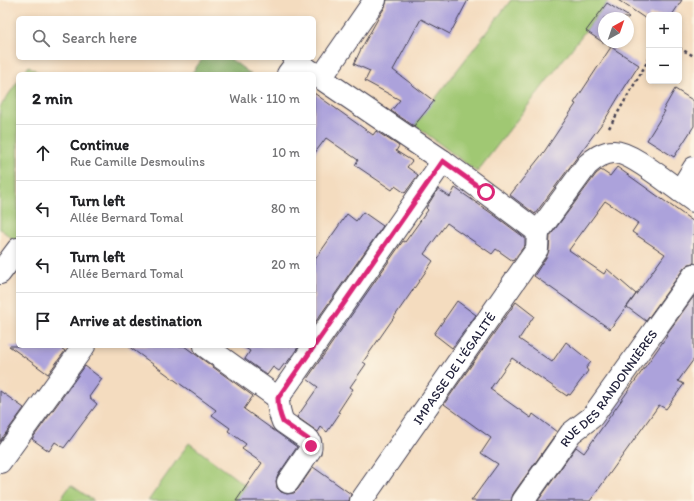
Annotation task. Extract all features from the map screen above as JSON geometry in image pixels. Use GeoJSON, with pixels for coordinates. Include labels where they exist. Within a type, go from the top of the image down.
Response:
{"type":"FeatureCollection","features":[{"type":"Feature","properties":{"kind":"street"},"geometry":{"type":"LineString","coordinates":[[321,78],[375,0]]}},
{"type":"Feature","properties":{"kind":"street"},"geometry":{"type":"LineString","coordinates":[[290,72],[297,62],[312,72]]}},
{"type":"Feature","properties":{"kind":"street"},"geometry":{"type":"LineString","coordinates":[[316,75],[443,161],[538,232],[587,165],[595,157],[605,153],[615,152],[624,154],[635,159],[687,196],[694,168]]}},
{"type":"Feature","properties":{"kind":"street"},"geometry":{"type":"LineString","coordinates":[[316,343],[443,161]]}},
{"type":"Feature","properties":{"kind":"street","name":"IMPASSE DE L'ÉGALITÉ"},"geometry":{"type":"LineString","coordinates":[[361,501],[537,249],[538,232]]}},
{"type":"Feature","properties":{"kind":"street"},"geometry":{"type":"LineString","coordinates":[[0,274],[16,252]]}},
{"type":"Feature","properties":{"kind":"street","name":"RUE DES RANDONNIÈRES"},"geometry":{"type":"LineString","coordinates":[[523,501],[572,433],[592,417],[694,275]]}},
{"type":"Feature","properties":{"kind":"street"},"geometry":{"type":"LineString","coordinates":[[0,462],[83,348]]}},
{"type":"Feature","properties":{"kind":"street"},"geometry":{"type":"LineString","coordinates":[[208,348],[278,398]]}},
{"type":"Feature","properties":{"kind":"street"},"geometry":{"type":"LineString","coordinates":[[288,482],[310,450],[311,443],[283,422],[278,398],[313,348]]}},
{"type":"Feature","properties":{"kind":"path"},"geometry":{"type":"LineString","coordinates":[[682,50],[694,56]]}},
{"type":"Feature","properties":{"kind":"path"},"geometry":{"type":"LineString","coordinates":[[607,132],[646,64]]}},
{"type":"Feature","properties":{"kind":"green space"},"geometry":{"type":"Polygon","coordinates":[[[511,0],[609,0],[600,12],[598,12],[598,14],[477,172],[415,125],[511,0]]]}},
{"type":"Feature","properties":{"kind":"green space"},"geometry":{"type":"Polygon","coordinates":[[[202,60],[232,60],[248,72],[192,72],[202,60]]]}},
{"type":"Feature","properties":{"kind":"green space"},"geometry":{"type":"Polygon","coordinates":[[[29,66],[37,72],[24,72],[29,66]]]}},
{"type":"Feature","properties":{"kind":"green space"},"geometry":{"type":"Polygon","coordinates":[[[16,84],[16,241],[0,229],[0,107],[16,84]]]}},
{"type":"Feature","properties":{"kind":"green space"},"geometry":{"type":"Polygon","coordinates":[[[189,443],[246,486],[236,501],[148,501],[189,443]]]}},
{"type":"Feature","properties":{"kind":"green space"},"geometry":{"type":"Polygon","coordinates":[[[71,485],[94,501],[59,501],[71,485]]]}},
{"type":"Feature","properties":{"kind":"building"},"geometry":{"type":"Polygon","coordinates":[[[387,0],[468,0],[450,34],[421,19],[393,70],[434,101],[414,126],[391,111],[400,100],[365,81],[370,71],[354,64],[385,7],[387,0]]]}},
{"type":"Feature","properties":{"kind":"building"},"geometry":{"type":"Polygon","coordinates":[[[618,0],[682,0],[674,12],[646,12],[646,19],[618,0]]]}},
{"type":"Feature","properties":{"kind":"building"},"geometry":{"type":"Polygon","coordinates":[[[607,3],[621,12],[600,12],[607,3]]]}},
{"type":"Feature","properties":{"kind":"building"},"geometry":{"type":"Polygon","coordinates":[[[598,15],[598,39],[586,31],[598,15]]]}},
{"type":"Feature","properties":{"kind":"building"},"geometry":{"type":"Polygon","coordinates":[[[610,48],[639,65],[606,118],[535,214],[510,195],[544,152],[576,104],[574,103],[610,48]]]}},
{"type":"Feature","properties":{"kind":"building"},"geometry":{"type":"Polygon","coordinates":[[[675,89],[694,101],[694,126],[674,157],[647,140],[665,111],[663,110],[675,89]]]}},
{"type":"Feature","properties":{"kind":"building"},"geometry":{"type":"Polygon","coordinates":[[[316,94],[373,135],[376,131],[399,146],[396,151],[412,161],[407,167],[418,175],[405,193],[395,186],[392,190],[355,165],[358,160],[326,138],[316,151],[316,94]]]}},
{"type":"Feature","properties":{"kind":"building"},"geometry":{"type":"Polygon","coordinates":[[[617,167],[694,222],[694,263],[689,264],[684,268],[646,321],[627,307],[665,254],[632,232],[638,223],[605,201],[569,250],[604,274],[607,269],[636,294],[610,329],[534,276],[547,256],[550,236],[596,174],[601,170],[610,176],[617,167]]]}},
{"type":"Feature","properties":{"kind":"building"},"geometry":{"type":"Polygon","coordinates":[[[455,188],[525,238],[525,245],[513,261],[496,249],[492,254],[447,223],[424,254],[433,261],[363,362],[366,364],[350,387],[353,389],[338,412],[340,413],[327,432],[321,427],[318,432],[297,417],[318,387],[307,379],[403,241],[405,242],[428,210],[426,208],[438,189],[450,197],[455,188]]]}},
{"type":"Feature","properties":{"kind":"building"},"geometry":{"type":"Polygon","coordinates":[[[363,212],[383,226],[316,321],[316,258],[347,214],[356,221],[363,212]]]}},
{"type":"Feature","properties":{"kind":"building"},"geometry":{"type":"Polygon","coordinates":[[[694,296],[694,359],[678,381],[684,384],[666,409],[659,405],[590,501],[538,501],[576,447],[584,453],[694,296]]]}},
{"type":"Feature","properties":{"kind":"building"},"geometry":{"type":"Polygon","coordinates":[[[457,301],[476,315],[452,348],[434,334],[457,301]]]}},
{"type":"Feature","properties":{"kind":"building"},"geometry":{"type":"Polygon","coordinates":[[[516,302],[534,316],[519,339],[552,362],[566,342],[591,362],[586,368],[588,371],[570,395],[568,394],[567,396],[512,358],[490,389],[531,418],[533,414],[557,432],[513,494],[511,501],[471,501],[498,464],[481,453],[491,438],[444,404],[516,302]]]}},
{"type":"Feature","properties":{"kind":"building"},"geometry":{"type":"Polygon","coordinates":[[[9,346],[16,346],[16,348],[61,348],[65,351],[48,374],[9,346]]]}},
{"type":"Feature","properties":{"kind":"building"},"geometry":{"type":"Polygon","coordinates":[[[131,348],[187,348],[253,396],[244,409],[297,447],[278,475],[276,481],[277,488],[281,492],[287,494],[294,493],[313,467],[351,494],[349,501],[236,501],[262,463],[242,449],[246,444],[228,431],[230,428],[212,415],[216,410],[131,348]]]}},
{"type":"Feature","properties":{"kind":"building"},"geometry":{"type":"Polygon","coordinates":[[[245,348],[298,348],[279,371],[273,367],[267,375],[245,359],[250,351],[245,348]]]}},
{"type":"Feature","properties":{"kind":"building"},"geometry":{"type":"Polygon","coordinates":[[[85,366],[102,379],[89,397],[97,404],[64,448],[55,442],[49,451],[32,439],[85,366]]]}},
{"type":"Feature","properties":{"kind":"building"},"geometry":{"type":"Polygon","coordinates":[[[0,391],[24,408],[0,441],[0,391]]]}},
{"type":"Feature","properties":{"kind":"route"},"geometry":{"type":"LineString","coordinates":[[311,446],[309,440],[283,422],[278,398],[443,161],[486,192]]}}]}
